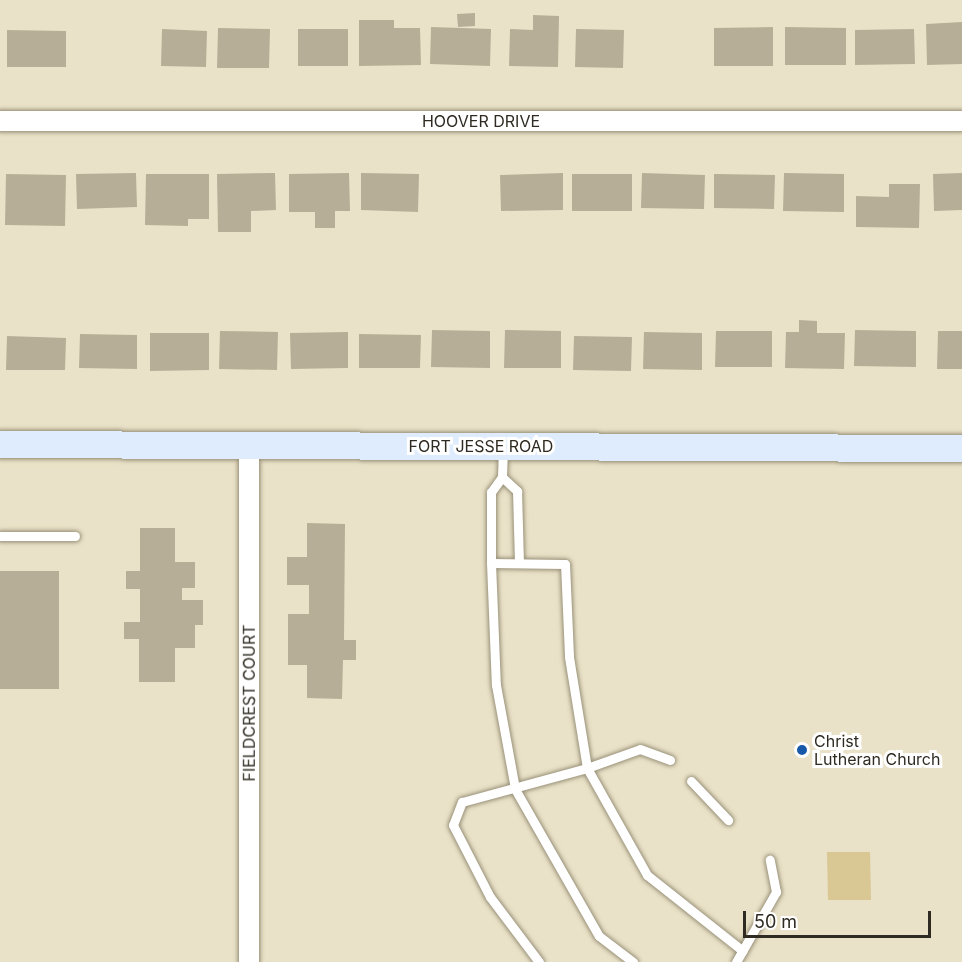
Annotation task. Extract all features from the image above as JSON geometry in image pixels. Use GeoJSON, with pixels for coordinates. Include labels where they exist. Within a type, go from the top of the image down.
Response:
{"type":"FeatureCollection","features":[{"type":"Feature","properties":{"kind":"main road","name":"FORT JESSE ROAD"},"geometry":{"type":"LineString","coordinates":[[0,444],[962,448]]}},
{"type":"Feature","properties":{"kind":"street","name":"HOOVER DRIVE"},"geometry":{"type":"LineString","coordinates":[[0,121],[962,121]]}},
{"type":"Feature","properties":{"kind":"street","name":"FIELDCREST COURT"},"geometry":{"type":"LineString","coordinates":[[249,444],[249,962]]}},
{"type":"Feature","properties":{"kind":"lane"},"geometry":{"type":"LineString","coordinates":[[503,446],[502,477],[491,492],[491,563],[496,685],[514,789],[599,936],[633,962]]}},
{"type":"Feature","properties":{"kind":"lane"},"geometry":{"type":"LineString","coordinates":[[502,477],[517,491],[519,563]]}},
{"type":"Feature","properties":{"kind":"lane"},"geometry":{"type":"LineString","coordinates":[[0,536],[75,536]]}},
{"type":"Feature","properties":{"kind":"lane"},"geometry":{"type":"LineString","coordinates":[[491,563],[565,564],[569,657],[587,768],[646,875],[743,951]]}},
{"type":"Feature","properties":{"kind":"lane"},"geometry":{"type":"LineString","coordinates":[[539,962],[490,897],[453,825],[462,802],[587,768],[640,749],[670,760]]}},
{"type":"Feature","properties":{"kind":"lane"},"geometry":{"type":"LineString","coordinates":[[691,781],[728,820]]}},
{"type":"Feature","properties":{"kind":"lane"},"geometry":{"type":"LineString","coordinates":[[736,962],[776,892],[770,860]]}},
{"type":"Feature","properties":{"kind":"shaded area"},"geometry":{"type":"Polygon","coordinates":[[[827,852],[870,852],[871,900],[828,900],[827,852]]]}},
{"type":"Feature","properties":{"kind":"building"},"geometry":{"type":"Polygon","coordinates":[[[475,13],[475,26],[458,27],[457,14],[475,13]]]}},
{"type":"Feature","properties":{"kind":"building"},"geometry":{"type":"Polygon","coordinates":[[[533,15],[559,16],[558,67],[509,66],[510,29],[533,30],[533,15]]]}},
{"type":"Feature","properties":{"kind":"building"},"geometry":{"type":"Polygon","coordinates":[[[359,20],[394,20],[394,28],[420,28],[421,65],[359,66],[359,20]]]}},
{"type":"Feature","properties":{"kind":"building"},"geometry":{"type":"Polygon","coordinates":[[[962,22],[962,64],[927,65],[926,24],[962,22]]]}},
{"type":"Feature","properties":{"kind":"building"},"geometry":{"type":"Polygon","coordinates":[[[431,27],[491,29],[490,66],[430,64],[431,27]]]}},
{"type":"Feature","properties":{"kind":"building"},"geometry":{"type":"Polygon","coordinates":[[[773,27],[773,66],[714,66],[714,28],[773,27]]]}},
{"type":"Feature","properties":{"kind":"building"},"geometry":{"type":"Polygon","coordinates":[[[785,27],[846,28],[846,65],[785,65],[785,27]]]}},
{"type":"Feature","properties":{"kind":"building"},"geometry":{"type":"Polygon","coordinates":[[[218,28],[270,29],[269,68],[217,68],[218,28]]]}},
{"type":"Feature","properties":{"kind":"building"},"geometry":{"type":"Polygon","coordinates":[[[162,29],[207,31],[206,67],[161,66],[162,29]]]}},
{"type":"Feature","properties":{"kind":"building"},"geometry":{"type":"Polygon","coordinates":[[[298,29],[348,29],[348,66],[298,66],[298,29]]]}},
{"type":"Feature","properties":{"kind":"building"},"geometry":{"type":"Polygon","coordinates":[[[576,29],[624,30],[623,68],[575,67],[576,29]]]}},
{"type":"Feature","properties":{"kind":"building"},"geometry":{"type":"Polygon","coordinates":[[[914,29],[915,64],[855,65],[855,30],[914,29]]]}},
{"type":"Feature","properties":{"kind":"building"},"geometry":{"type":"Polygon","coordinates":[[[7,30],[66,31],[66,67],[7,67],[7,30]]]}},
{"type":"Feature","properties":{"kind":"building"},"geometry":{"type":"Polygon","coordinates":[[[136,173],[137,207],[77,209],[76,174],[136,173]]]}},
{"type":"Feature","properties":{"kind":"building"},"geometry":{"type":"Polygon","coordinates":[[[275,173],[276,210],[251,211],[251,232],[218,232],[217,174],[275,173]]]}},
{"type":"Feature","properties":{"kind":"building"},"geometry":{"type":"Polygon","coordinates":[[[349,173],[350,211],[335,211],[335,228],[315,228],[315,212],[289,212],[289,174],[349,173]]]}},
{"type":"Feature","properties":{"kind":"building"},"geometry":{"type":"Polygon","coordinates":[[[361,173],[419,174],[418,212],[361,210],[361,173]]]}},
{"type":"Feature","properties":{"kind":"building"},"geometry":{"type":"Polygon","coordinates":[[[563,173],[563,210],[501,211],[500,175],[563,173]]]}},
{"type":"Feature","properties":{"kind":"building"},"geometry":{"type":"Polygon","coordinates":[[[642,173],[705,175],[704,209],[641,208],[642,173]]]}},
{"type":"Feature","properties":{"kind":"building"},"geometry":{"type":"Polygon","coordinates":[[[784,173],[844,174],[844,212],[783,211],[784,173]]]}},
{"type":"Feature","properties":{"kind":"building"},"geometry":{"type":"Polygon","coordinates":[[[962,173],[962,210],[934,211],[933,174],[962,173]]]}},
{"type":"Feature","properties":{"kind":"building"},"geometry":{"type":"Polygon","coordinates":[[[6,174],[66,175],[65,226],[5,225],[6,174]]]}},
{"type":"Feature","properties":{"kind":"building"},"geometry":{"type":"Polygon","coordinates":[[[146,174],[209,174],[209,219],[188,219],[188,226],[145,225],[146,174]]]}},
{"type":"Feature","properties":{"kind":"building"},"geometry":{"type":"Polygon","coordinates":[[[572,174],[632,174],[632,211],[572,211],[572,174]]]}},
{"type":"Feature","properties":{"kind":"building"},"geometry":{"type":"Polygon","coordinates":[[[714,174],[775,175],[774,209],[714,208],[714,174]]]}},
{"type":"Feature","properties":{"kind":"building"},"geometry":{"type":"Polygon","coordinates":[[[889,184],[920,184],[919,228],[856,227],[856,196],[889,197],[889,184]]]}},
{"type":"Feature","properties":{"kind":"building"},"geometry":{"type":"Polygon","coordinates":[[[799,320],[817,321],[817,333],[845,333],[844,369],[785,368],[786,332],[799,332],[799,320]]]}},
{"type":"Feature","properties":{"kind":"building"},"geometry":{"type":"Polygon","coordinates":[[[432,330],[490,331],[490,368],[431,367],[432,330]]]}},
{"type":"Feature","properties":{"kind":"building"},"geometry":{"type":"Polygon","coordinates":[[[505,330],[561,331],[561,368],[504,368],[505,330]]]}},
{"type":"Feature","properties":{"kind":"building"},"geometry":{"type":"Polygon","coordinates":[[[855,330],[916,331],[916,367],[854,366],[855,330]]]}},
{"type":"Feature","properties":{"kind":"building"},"geometry":{"type":"Polygon","coordinates":[[[220,331],[278,332],[277,370],[219,369],[220,331]]]}},
{"type":"Feature","properties":{"kind":"building"},"geometry":{"type":"Polygon","coordinates":[[[716,331],[772,331],[772,367],[715,367],[716,331]]]}},
{"type":"Feature","properties":{"kind":"building"},"geometry":{"type":"Polygon","coordinates":[[[938,331],[962,331],[962,369],[937,369],[938,331]]]}},
{"type":"Feature","properties":{"kind":"building"},"geometry":{"type":"Polygon","coordinates":[[[348,332],[348,368],[291,369],[290,333],[348,332]]]}},
{"type":"Feature","properties":{"kind":"building"},"geometry":{"type":"Polygon","coordinates":[[[644,332],[702,333],[702,370],[643,369],[644,332]]]}},
{"type":"Feature","properties":{"kind":"building"},"geometry":{"type":"Polygon","coordinates":[[[150,333],[209,333],[209,370],[150,371],[150,333]]]}},
{"type":"Feature","properties":{"kind":"building"},"geometry":{"type":"Polygon","coordinates":[[[80,334],[137,335],[137,369],[79,368],[80,334]]]}},
{"type":"Feature","properties":{"kind":"building"},"geometry":{"type":"Polygon","coordinates":[[[359,334],[421,335],[420,368],[359,368],[359,334]]]}},
{"type":"Feature","properties":{"kind":"building"},"geometry":{"type":"Polygon","coordinates":[[[7,336],[66,338],[65,370],[6,370],[7,336]]]}},
{"type":"Feature","properties":{"kind":"building"},"geometry":{"type":"Polygon","coordinates":[[[574,336],[632,337],[631,371],[573,370],[574,336]]]}},
{"type":"Feature","properties":{"kind":"building"},"geometry":{"type":"Polygon","coordinates":[[[307,523],[345,524],[344,640],[356,640],[356,660],[343,660],[342,699],[307,698],[307,665],[288,665],[288,614],[309,614],[309,585],[287,585],[287,557],[307,557],[307,523]]]}},
{"type":"Feature","properties":{"kind":"building"},"geometry":{"type":"Polygon","coordinates":[[[140,528],[175,528],[175,562],[195,562],[195,588],[182,588],[182,600],[203,600],[203,625],[195,625],[195,648],[175,648],[175,682],[139,682],[139,639],[124,639],[124,622],[140,622],[140,589],[126,589],[126,571],[140,571],[140,528]]]}},
{"type":"Feature","properties":{"kind":"building"},"geometry":{"type":"Polygon","coordinates":[[[0,571],[59,571],[59,689],[0,689],[0,571]]]}},
{"type":"Feature","properties":{"kind":"place","name":"Christ Lutheran Church"},"geometry":{"type":"Point","coordinates":[802,750]}}]}
